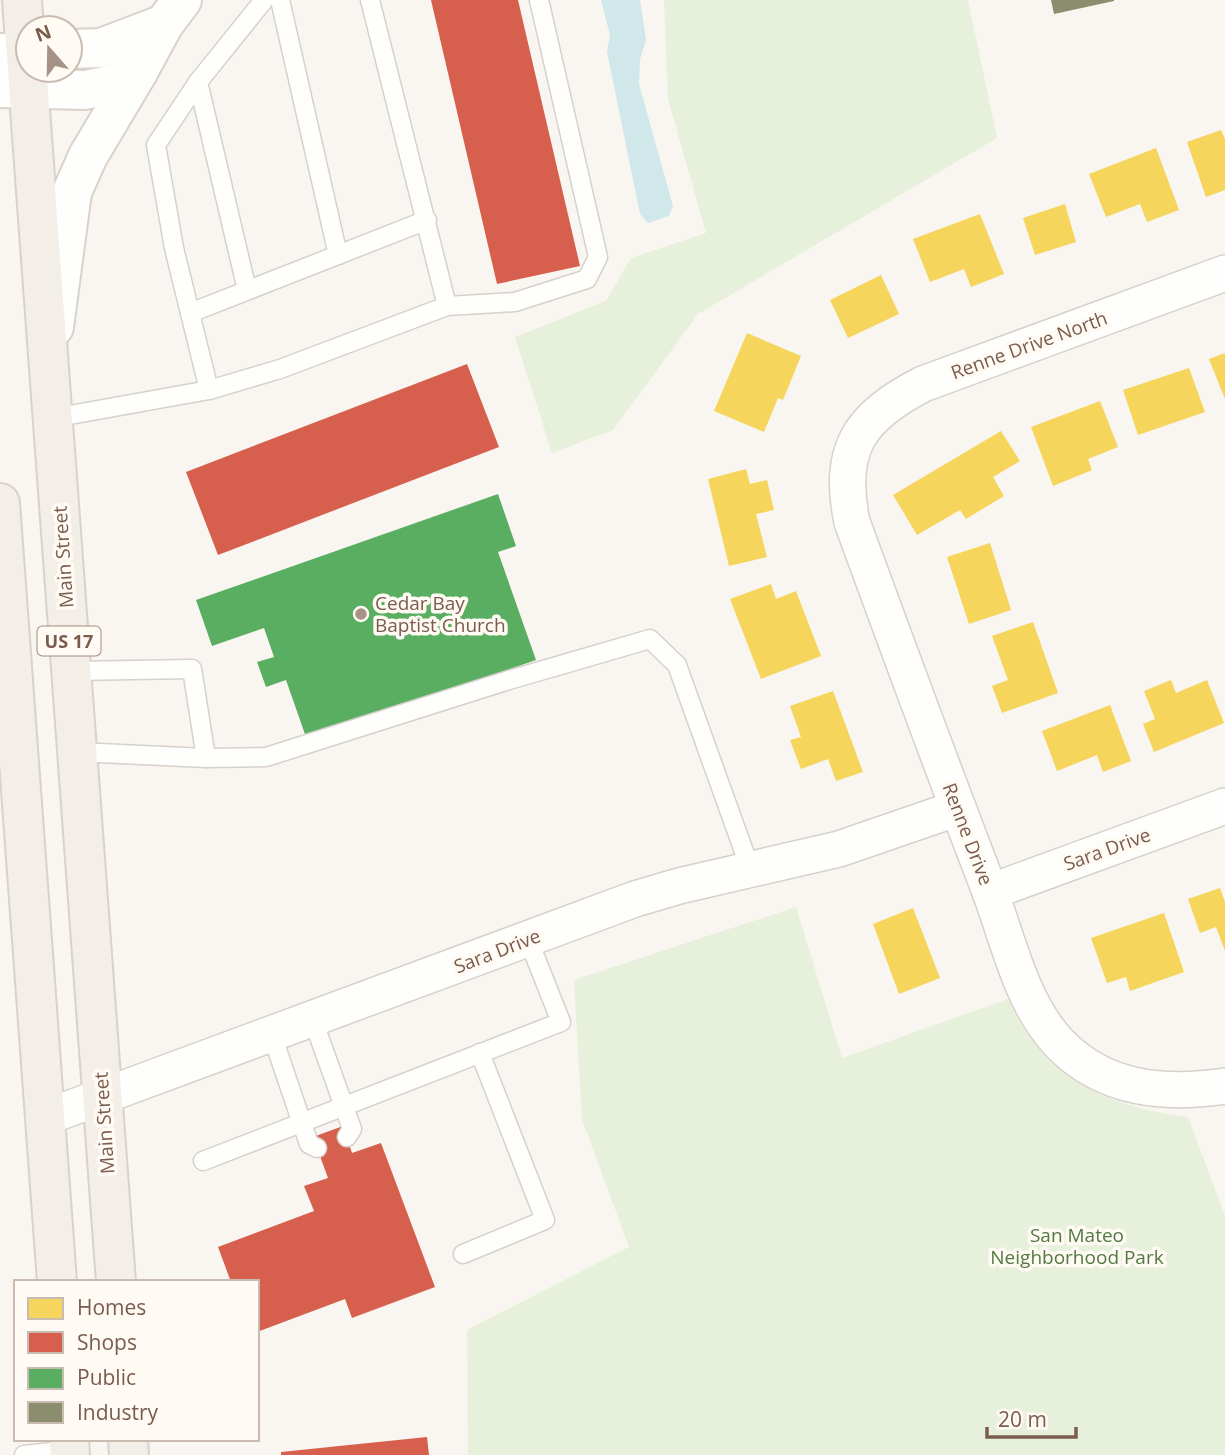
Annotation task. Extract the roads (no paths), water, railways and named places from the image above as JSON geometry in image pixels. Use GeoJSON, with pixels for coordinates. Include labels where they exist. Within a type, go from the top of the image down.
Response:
{"type":"FeatureCollection","features":[{"type":"Feature","properties":{"kind":"main road","name":"Main Street"},"geometry":{"type":"LineString","coordinates":[[14,89],[49,364],[116,1280]]}},
{"type":"Feature","properties":{"kind":"main road","name":"US 17"},"geometry":{"type":"LineString","coordinates":[[0,503],[57,1280]]}},
{"type":"Feature","properties":{"kind":"street"},"geometry":{"type":"LineString","coordinates":[[84,49],[100,48],[173,12]]}},
{"type":"Feature","properties":{"kind":"street"},"geometry":{"type":"LineString","coordinates":[[49,364],[72,192],[88,156],[173,12]]}},
{"type":"Feature","properties":{"kind":"street"},"geometry":{"type":"LineString","coordinates":[[14,89],[85,90],[114,84],[138,72]]}},
{"type":"Feature","properties":{"kind":"street","name":"Renne Drive North"},"geometry":{"type":"LineString","coordinates":[[853,447],[868,421],[891,401],[923,384],[1225,272]]}},
{"type":"Feature","properties":{"kind":"street","name":"Renne Drive"},"geometry":{"type":"LineString","coordinates":[[853,447],[846,494],[852,522],[1026,991],[1043,1022],[1059,1042],[1082,1063],[1114,1080],[1150,1090],[1187,1092],[1225,1086]]}},
{"type":"Feature","properties":{"kind":"street","name":"Sara Drive"},"geometry":{"type":"LineString","coordinates":[[990,892],[1225,806]]}},
{"type":"Feature","properties":{"kind":"street","name":"Sara Drive"},"geometry":{"type":"LineString","coordinates":[[44,1118],[635,899],[679,886],[839,849],[958,808]]}},
{"type":"Feature","properties":{"kind":"lane"},"geometry":{"type":"LineString","coordinates":[[209,390],[174,248],[156,145],[198,82],[264,0]]}},
{"type":"Feature","properties":{"kind":"lane"},"geometry":{"type":"LineString","coordinates":[[280,0],[338,255]]}},
{"type":"Feature","properties":{"kind":"lane"},"geometry":{"type":"LineString","coordinates":[[370,0],[447,306]]}},
{"type":"Feature","properties":{"kind":"lane"},"geometry":{"type":"LineString","coordinates":[[53,418],[209,390],[280,369],[447,306],[515,302],[587,279],[598,257],[539,0]]}},
{"type":"Feature","properties":{"kind":"lane"},"geometry":{"type":"LineString","coordinates":[[198,82],[247,290]]}},
{"type":"Feature","properties":{"kind":"lane"},"geometry":{"type":"LineString","coordinates":[[190,313],[427,220]]}},
{"type":"Feature","properties":{"kind":"lane"},"geometry":{"type":"LineString","coordinates":[[78,752],[206,758],[266,757],[509,680],[650,639],[677,665],[751,871]]}},
{"type":"Feature","properties":{"kind":"lane"},"geometry":{"type":"LineString","coordinates":[[72,671],[192,669],[206,758]]}},
{"type":"Feature","properties":{"kind":"lane"},"geometry":{"type":"LineString","coordinates":[[203,1161],[561,1022],[528,939]]}},
{"type":"Feature","properties":{"kind":"lane"},"geometry":{"type":"LineString","coordinates":[[313,1020],[352,1129],[347,1137]]}},
{"type":"Feature","properties":{"kind":"lane"},"geometry":{"type":"LineString","coordinates":[[272,1035],[309,1144],[317,1148]]}},
{"type":"Feature","properties":{"kind":"lane"},"geometry":{"type":"LineString","coordinates":[[463,1254],[545,1220],[480,1054]]}},
{"type":"Feature","properties":{"kind":"lane"},"geometry":{"type":"LineString","coordinates":[[24,1455],[70,1448]]}},
{"type":"Feature","properties":{"kind":"water"},"geometry":{"type":"Polygon","coordinates":[[[601,0],[640,0],[646,40],[640,59],[639,84],[673,206],[669,216],[648,223],[640,214],[607,52],[610,35],[601,0]]]}},
{"type":"Feature","properties":{"kind":"place","name":"Cedar Bay Baptist Church"},"geometry":{"type":"Point","coordinates":[361,614]}},
{"type":"Feature","properties":{"kind":"park label","name":"San Mateo Neighborhood Park"},"geometry":{"type":"Point","coordinates":[1077,1246]}}]}
